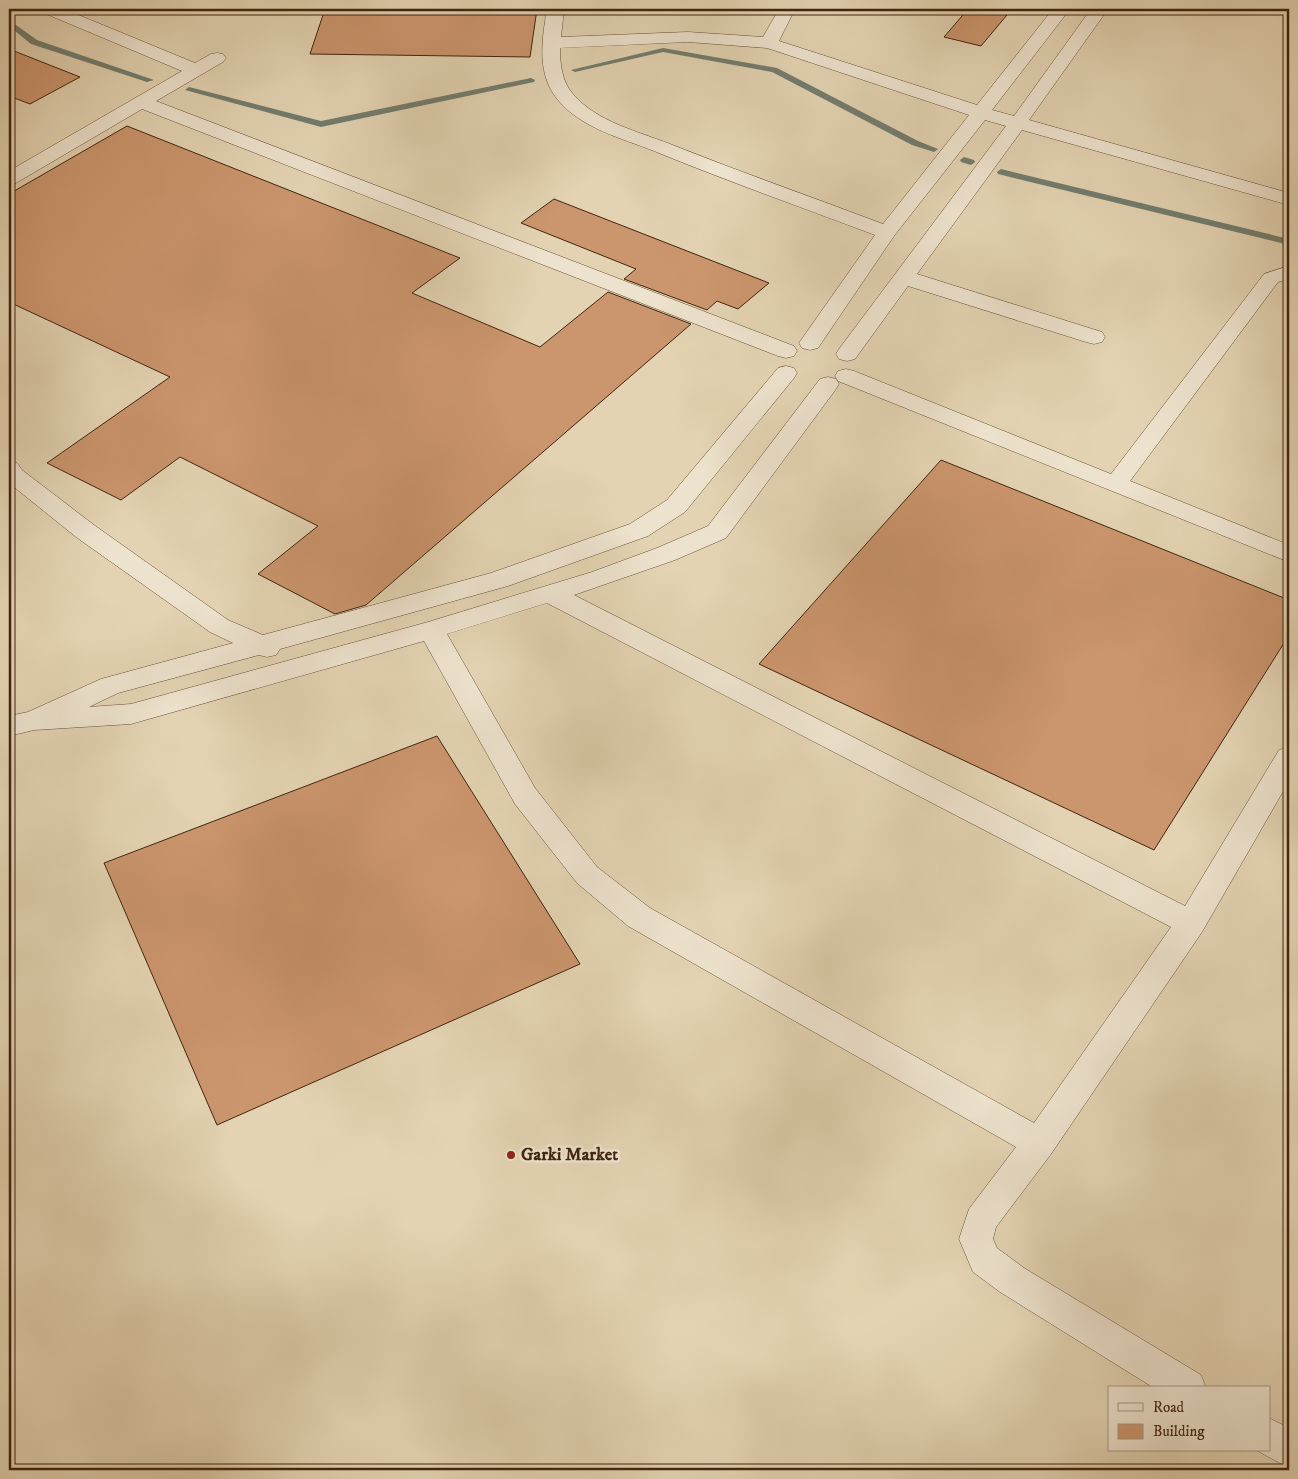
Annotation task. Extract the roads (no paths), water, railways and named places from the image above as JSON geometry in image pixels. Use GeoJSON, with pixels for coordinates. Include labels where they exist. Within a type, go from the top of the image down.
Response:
{"type":"FeatureCollection","features":[{"type":"Feature","properties":{"kind":"street"},"geometry":{"type":"LineString","coordinates":[[50,9],[196,70]]}},
{"type":"Feature","properties":{"kind":"street"},"geometry":{"type":"LineString","coordinates":[[555,9],[550,64],[555,81],[565,97],[603,124],[692,160],[887,232]]}},
{"type":"Feature","properties":{"kind":"street"},"geometry":{"type":"LineString","coordinates":[[769,43],[787,9]]}},
{"type":"Feature","properties":{"kind":"street"},"geometry":{"type":"LineString","coordinates":[[810,342],[887,232],[1062,9]]}},
{"type":"Feature","properties":{"kind":"street"},"geometry":{"type":"LineString","coordinates":[[21,723],[132,714],[431,630],[550,594],[620,571],[717,532],[840,371],[904,277],[1100,9]]}},
{"type":"Feature","properties":{"kind":"street"},"geometry":{"type":"LineString","coordinates":[[552,43],[671,36],[707,36],[769,43],[982,113],[1289,199]]}},
{"type":"Feature","properties":{"kind":"street"},"geometry":{"type":"LineString","coordinates":[[9,179],[217,58]]}},
{"type":"Feature","properties":{"kind":"street"},"geometry":{"type":"LineString","coordinates":[[141,102],[786,362],[804,383],[840,371],[1115,486],[1289,554]]}},
{"type":"Feature","properties":{"kind":"street"},"geometry":{"type":"LineString","coordinates":[[1115,486],[1271,278],[1289,272]]}},
{"type":"Feature","properties":{"kind":"street"},"geometry":{"type":"LineString","coordinates":[[904,277],[1094,337]]}},
{"type":"Feature","properties":{"kind":"street"},"geometry":{"type":"LineString","coordinates":[[21,723],[110,686],[499,580],[639,530],[676,506],[786,362],[796,345],[810,342],[824,343],[837,347],[840,371]]}},
{"type":"Feature","properties":{"kind":"street"},"geometry":{"type":"LineString","coordinates":[[9,468],[12,474],[85,531],[219,626],[302,665]]}},
{"type":"Feature","properties":{"kind":"street"},"geometry":{"type":"LineString","coordinates":[[550,594],[1191,923]]}},
{"type":"Feature","properties":{"kind":"street"},"geometry":{"type":"LineString","coordinates":[[431,630],[525,796],[587,875],[639,918],[1039,1143]]}},
{"type":"Feature","properties":{"kind":"street"},"geometry":{"type":"LineString","coordinates":[[1185,1386],[1012,1280],[985,1260],[976,1239],[981,1220],[1039,1143],[1191,923],[1289,757]]}},
{"type":"Feature","properties":{"kind":"street"},"geometry":{"type":"LineString","coordinates":[[1270,1438],[1289,1449]]}},
{"type":"Feature","properties":{"kind":"waterway"},"geometry":{"type":"LineString","coordinates":[[9,22],[34,42],[150,80]]}},
{"type":"Feature","properties":{"kind":"waterway"},"geometry":{"type":"LineString","coordinates":[[575,70],[663,50],[774,70],[915,143],[934,149]]}},
{"type":"Feature","properties":{"kind":"waterway"},"geometry":{"type":"LineString","coordinates":[[189,90],[321,124],[531,80]]}},
{"type":"Feature","properties":{"kind":"waterway"},"geometry":{"type":"LineString","coordinates":[[964,160],[971,162]]}},
{"type":"Feature","properties":{"kind":"waterway"},"geometry":{"type":"LineString","coordinates":[[1001,172],[1289,242]]}},
{"type":"Feature","properties":{"kind":"place","name":"Garki Market"},"geometry":{"type":"Point","coordinates":[511,1155]}}]}
